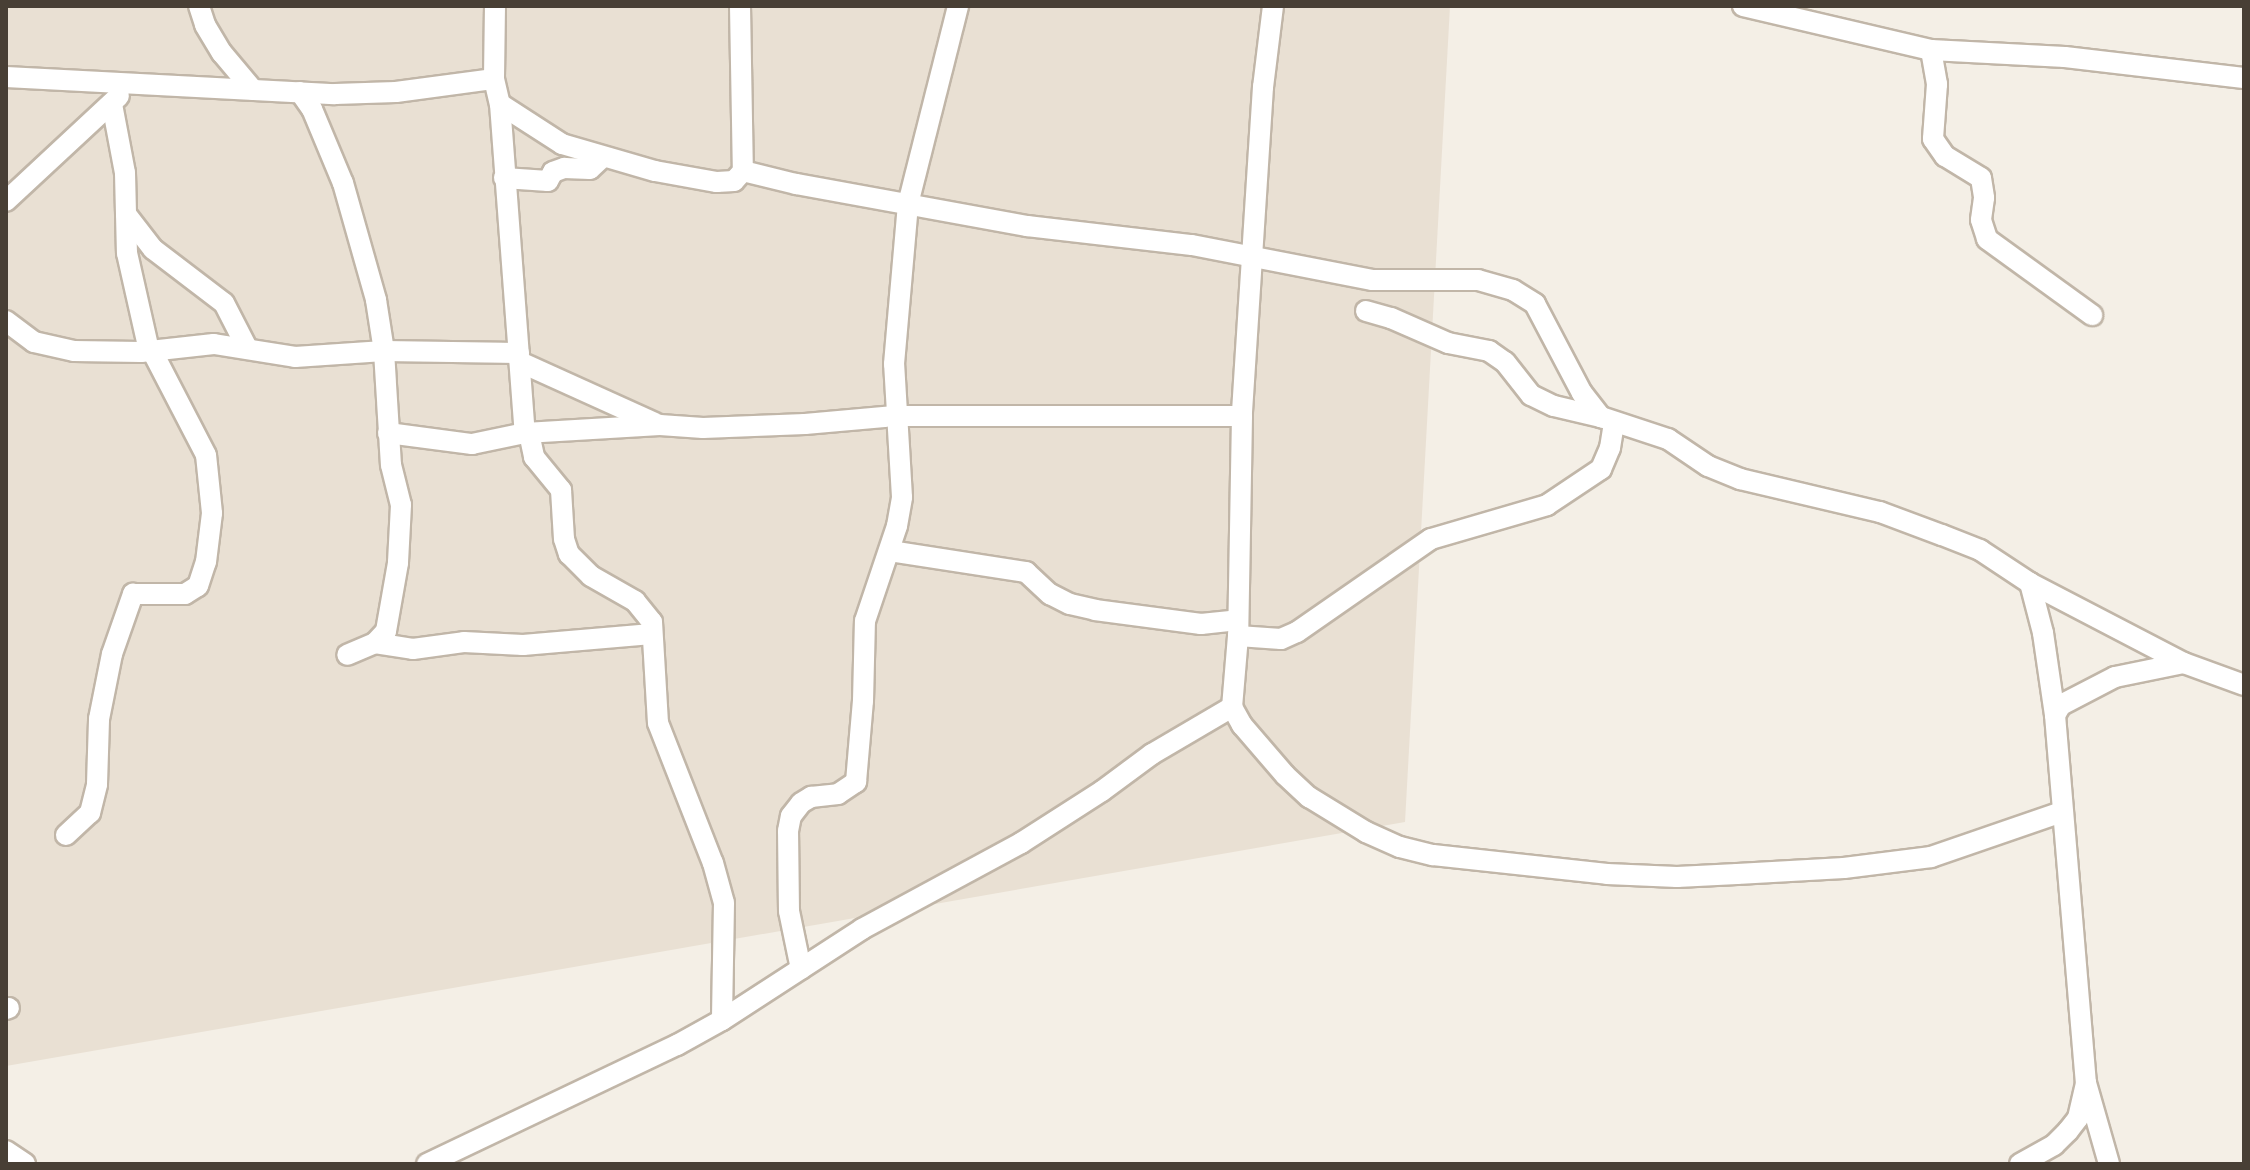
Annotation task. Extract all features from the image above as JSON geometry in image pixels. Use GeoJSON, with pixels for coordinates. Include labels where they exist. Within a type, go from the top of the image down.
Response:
{"type":"FeatureCollection","features":[{"type":"Feature","properties":{"kind":"street"},"geometry":{"type":"LineString","coordinates":[[199,6],[205,25],[222,53],[253,90]]}},
{"type":"Feature","properties":{"kind":"street"},"geometry":{"type":"LineString","coordinates":[[495,6],[494,79],[500,104],[527,433],[534,457],[561,490],[564,539],[569,554],[591,576],[646,611],[652,622],[658,723],[713,863],[724,903],[722,1020]]}},
{"type":"Feature","properties":{"kind":"street"},"geometry":{"type":"LineString","coordinates":[[500,104],[537,132],[603,157],[717,182],[734,181],[743,171],[740,6]]}},
{"type":"Feature","properties":{"kind":"street"},"geometry":{"type":"LineString","coordinates":[[801,969],[789,911],[787,859],[791,816],[811,797],[838,794],[856,782],[863,701],[865,621],[890,551],[902,497],[894,364],[908,204],[958,6]]}},
{"type":"Feature","properties":{"kind":"street"},"geometry":{"type":"LineString","coordinates":[[1273,6],[1263,87],[1242,416],[1238,628],[1232,707],[1268,756],[1309,797],[1366,832],[1400,847],[1433,855],[1607,874],[1677,877],[1844,868],[1931,857],[2062,812]]}},
{"type":"Feature","properties":{"kind":"street"},"geometry":{"type":"LineString","coordinates":[[1743,6],[1931,50],[2065,57],[2244,78]]}},
{"type":"Feature","properties":{"kind":"street"},"geometry":{"type":"LineString","coordinates":[[1931,50],[1937,84],[1933,139],[1945,156],[1981,178],[1984,198],[1981,220],[1987,239],[2092,315]]}},
{"type":"Feature","properties":{"kind":"street"},"geometry":{"type":"LineString","coordinates":[[6,77],[300,92],[396,92],[494,79]]}},
{"type":"Feature","properties":{"kind":"street"},"geometry":{"type":"LineString","coordinates":[[6,201],[130,85]]}},
{"type":"Feature","properties":{"kind":"street"},"geometry":{"type":"LineString","coordinates":[[300,92],[312,109],[343,183],[376,300],[384,351],[391,465],[401,505],[391,613],[386,631],[375,643],[347,655]]}},
{"type":"Feature","properties":{"kind":"street"},"geometry":{"type":"LineString","coordinates":[[66,835],[90,813],[97,784],[99,719],[112,654],[133,594],[185,594],[198,586],[206,562],[212,494],[206,455],[151,351],[127,253],[125,173],[112,104]]}},
{"type":"Feature","properties":{"kind":"street"},"geometry":{"type":"LineString","coordinates":[[504,178],[548,181],[553,172],[564,168],[590,169],[603,157]]}},
{"type":"Feature","properties":{"kind":"street"},"geometry":{"type":"LineString","coordinates":[[743,171],[1027,226],[1192,245],[1372,280],[1478,280],[1513,290],[1535,304],[1582,393],[1608,420],[1610,448],[1601,469],[1547,505],[1431,539],[1297,632],[1281,639],[1238,628],[1095,610],[1070,604],[1050,594],[1026,572],[890,551]]}},
{"type":"Feature","properties":{"kind":"street"},"geometry":{"type":"LineString","coordinates":[[126,214],[153,249],[224,303],[247,348]]}},
{"type":"Feature","properties":{"kind":"street"},"geometry":{"type":"LineString","coordinates":[[1366,311],[1391,318],[1448,343],[1489,351],[1505,362],[1531,395],[1554,406],[1668,439],[1708,466],[1740,479],[1880,512],[1980,550],[2030,583],[2184,663],[2244,685]]}},
{"type":"Feature","properties":{"kind":"street"},"geometry":{"type":"LineString","coordinates":[[6,321],[34,342],[51,348],[151,351],[214,344],[295,357],[384,351],[520,357],[660,425]]}},
{"type":"Feature","properties":{"kind":"street"},"geometry":{"type":"LineString","coordinates":[[388,433],[472,444],[527,433],[660,425],[703,428],[805,424],[895,416],[1242,416]]}},
{"type":"Feature","properties":{"kind":"street"},"geometry":{"type":"LineString","coordinates":[[2030,583],[2043,633],[2055,715],[2086,1083],[2109,1164]]}},
{"type":"Feature","properties":{"kind":"street"},"geometry":{"type":"LineString","coordinates":[[375,643],[413,649],[464,642],[523,645],[652,634]]}},
{"type":"Feature","properties":{"kind":"street"},"geometry":{"type":"LineString","coordinates":[[2055,715],[2061,705],[2115,677],[2184,663]]}},
{"type":"Feature","properties":{"kind":"street"},"geometry":{"type":"LineString","coordinates":[[427,1164],[677,1045],[722,1020],[862,929],[1021,843],[1102,791],[1152,754],[1232,707]]}},
{"type":"Feature","properties":{"kind":"street"},"geometry":{"type":"LineString","coordinates":[[2020,1164],[2054,1145],[2068,1131],[2078,1118],[2086,1083]]}},
{"type":"Feature","properties":{"kind":"street"},"geometry":{"type":"LineString","coordinates":[[6,1151],[25,1164]]}},
{"type":"Feature","properties":{"kind":"shaded area"},"geometry":{"type":"Polygon","coordinates":[[[6,6],[1450,6],[1405,822],[6,1066],[6,6]]]}}]}
